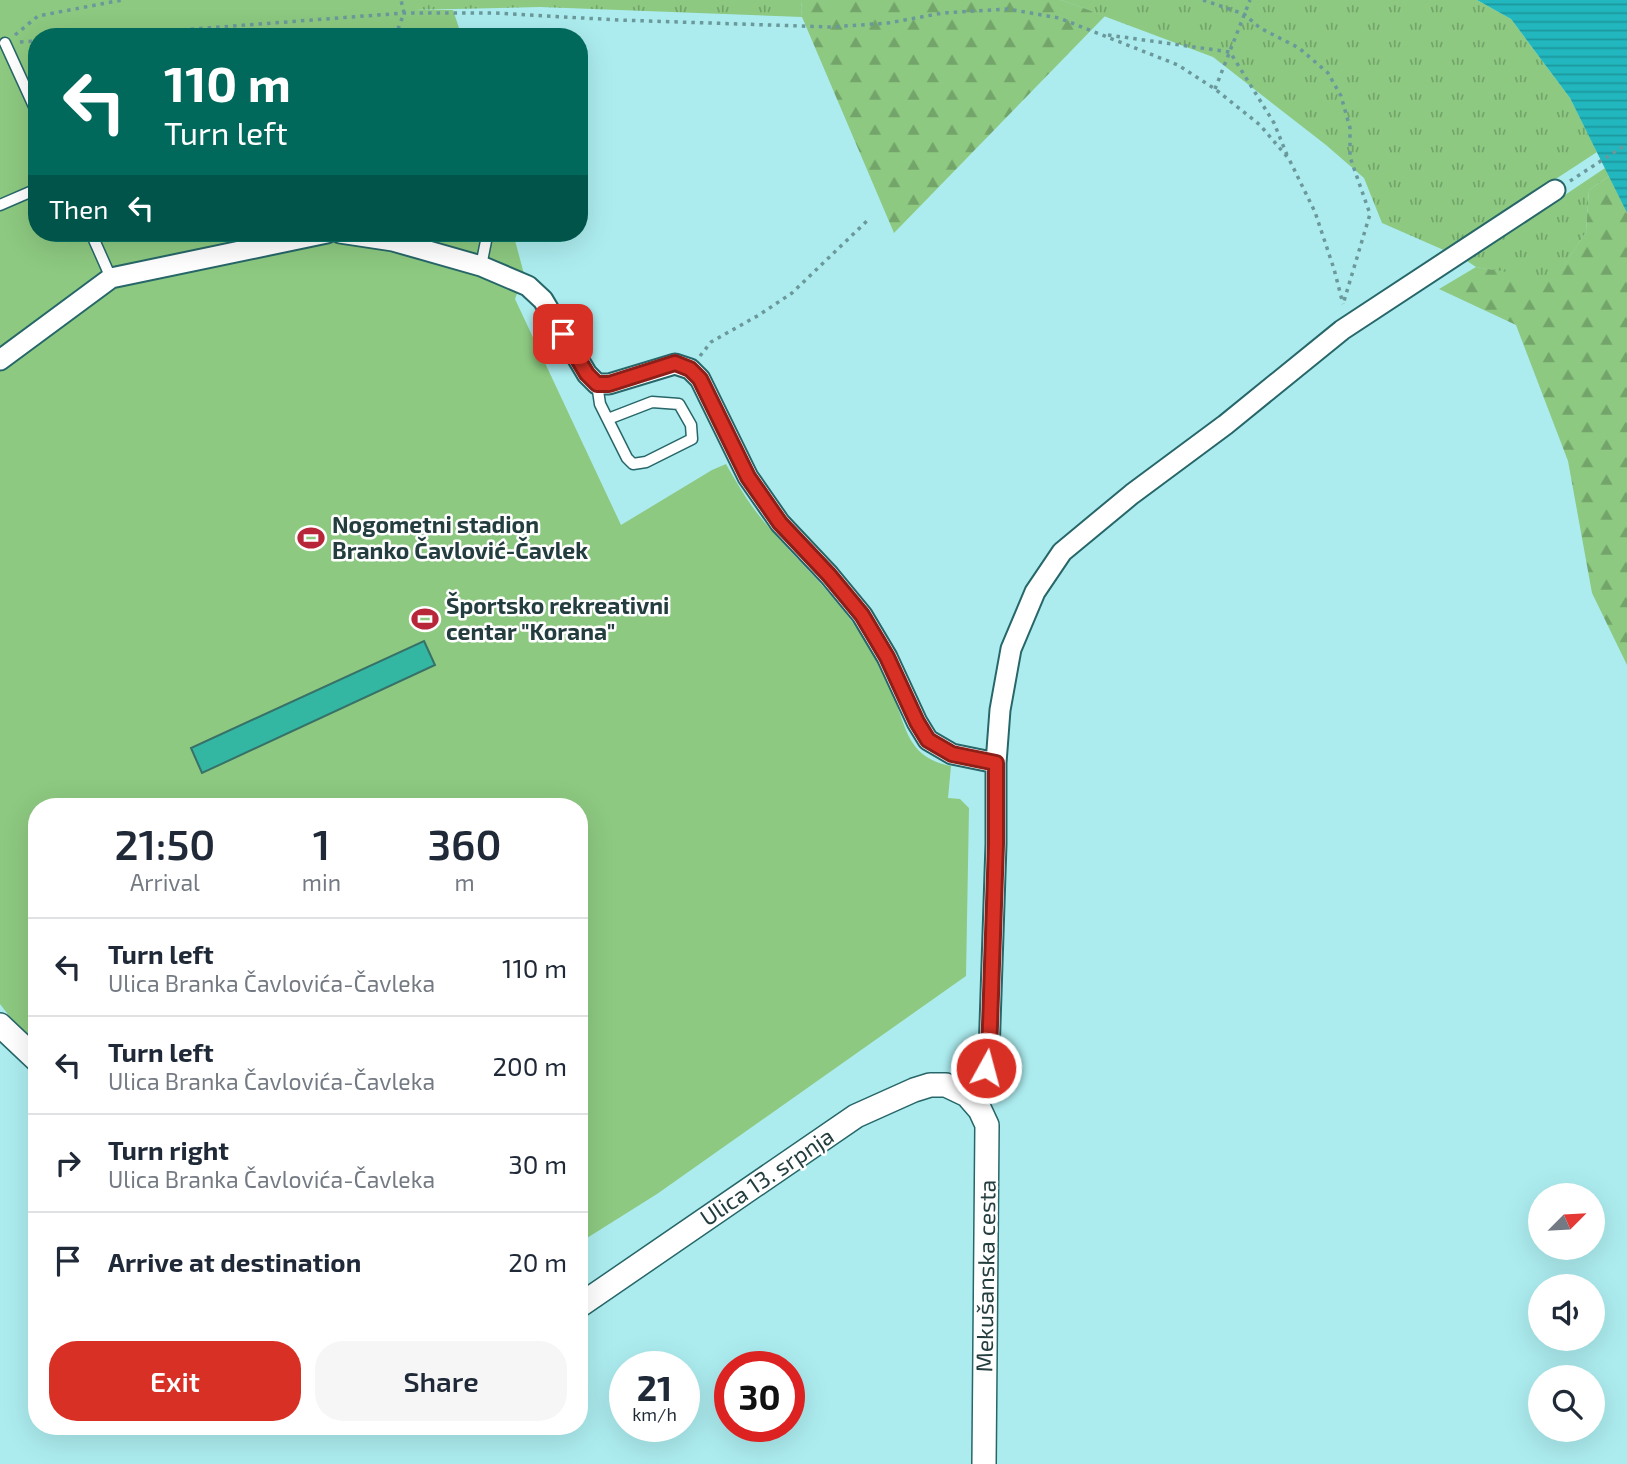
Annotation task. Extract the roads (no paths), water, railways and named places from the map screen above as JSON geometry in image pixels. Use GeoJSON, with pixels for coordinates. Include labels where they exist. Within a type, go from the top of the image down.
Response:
{"type":"FeatureCollection","features":[{"type":"Feature","properties":{"kind":"street"},"geometry":{"type":"LineString","coordinates":[[967,1095],[986,1068],[989,1055],[996,763],[1000,710],[1011,649],[1035,592],[1062,552],[1342,330],[1555,190]]}},
{"type":"Feature","properties":{"kind":"street"},"geometry":{"type":"LineString","coordinates":[[0,360],[111,278],[284,242]]}},
{"type":"Feature","properties":{"kind":"street"},"geometry":{"type":"LineString","coordinates":[[397,242],[481,266],[528,286],[543,300],[587,374],[597,384],[609,384],[675,363],[690,369],[700,379],[748,477],[780,523],[862,615],[887,657],[928,740],[952,754],[996,763]]}},
{"type":"Feature","properties":{"kind":"street"},"geometry":{"type":"LineString","coordinates":[[0,1025],[28,1051]]}},
{"type":"Feature","properties":{"kind":"street","name":"Ulica 13. srpnja"},"geometry":{"type":"LineString","coordinates":[[588,1300],[856,1116],[930,1085],[946,1085],[967,1095]]}},
{"type":"Feature","properties":{"kind":"street","name":"Mekušanska cesta"},"geometry":{"type":"LineString","coordinates":[[967,1095],[980,1110],[987,1125],[984,1464]]}},
{"type":"Feature","properties":{"kind":"lane"},"geometry":{"type":"LineString","coordinates":[[5,43],[28,93]]}},
{"type":"Feature","properties":{"kind":"lane"},"geometry":{"type":"LineString","coordinates":[[0,205],[28,193]]}},
{"type":"Feature","properties":{"kind":"lane"},"geometry":{"type":"LineString","coordinates":[[95,242],[111,278]]}},
{"type":"Feature","properties":{"kind":"lane"},"geometry":{"type":"LineString","coordinates":[[481,266],[486,242]]}},
{"type":"Feature","properties":{"kind":"lane"},"geometry":{"type":"LineString","coordinates":[[597,384],[600,404],[627,458],[633,464],[646,462],[692,439],[691,425],[679,404],[652,402],[608,419]]}},
{"type":"Feature","properties":{"kind":"water"},"geometry":{"type":"Polygon","coordinates":[[[1477,0],[1627,0],[1627,213],[1570,98],[1511,19],[1477,0]]]}},
{"type":"Feature","properties":{"kind":"place","name":"Nogometni stadion Branko Čavlović-Čavlek"},"geometry":{"type":"Point","coordinates":[311,538]}},
{"type":"Feature","properties":{"kind":"place","name":"Športsko rekreativni centar \"Korana\""},"geometry":{"type":"Point","coordinates":[425,619]}}]}
